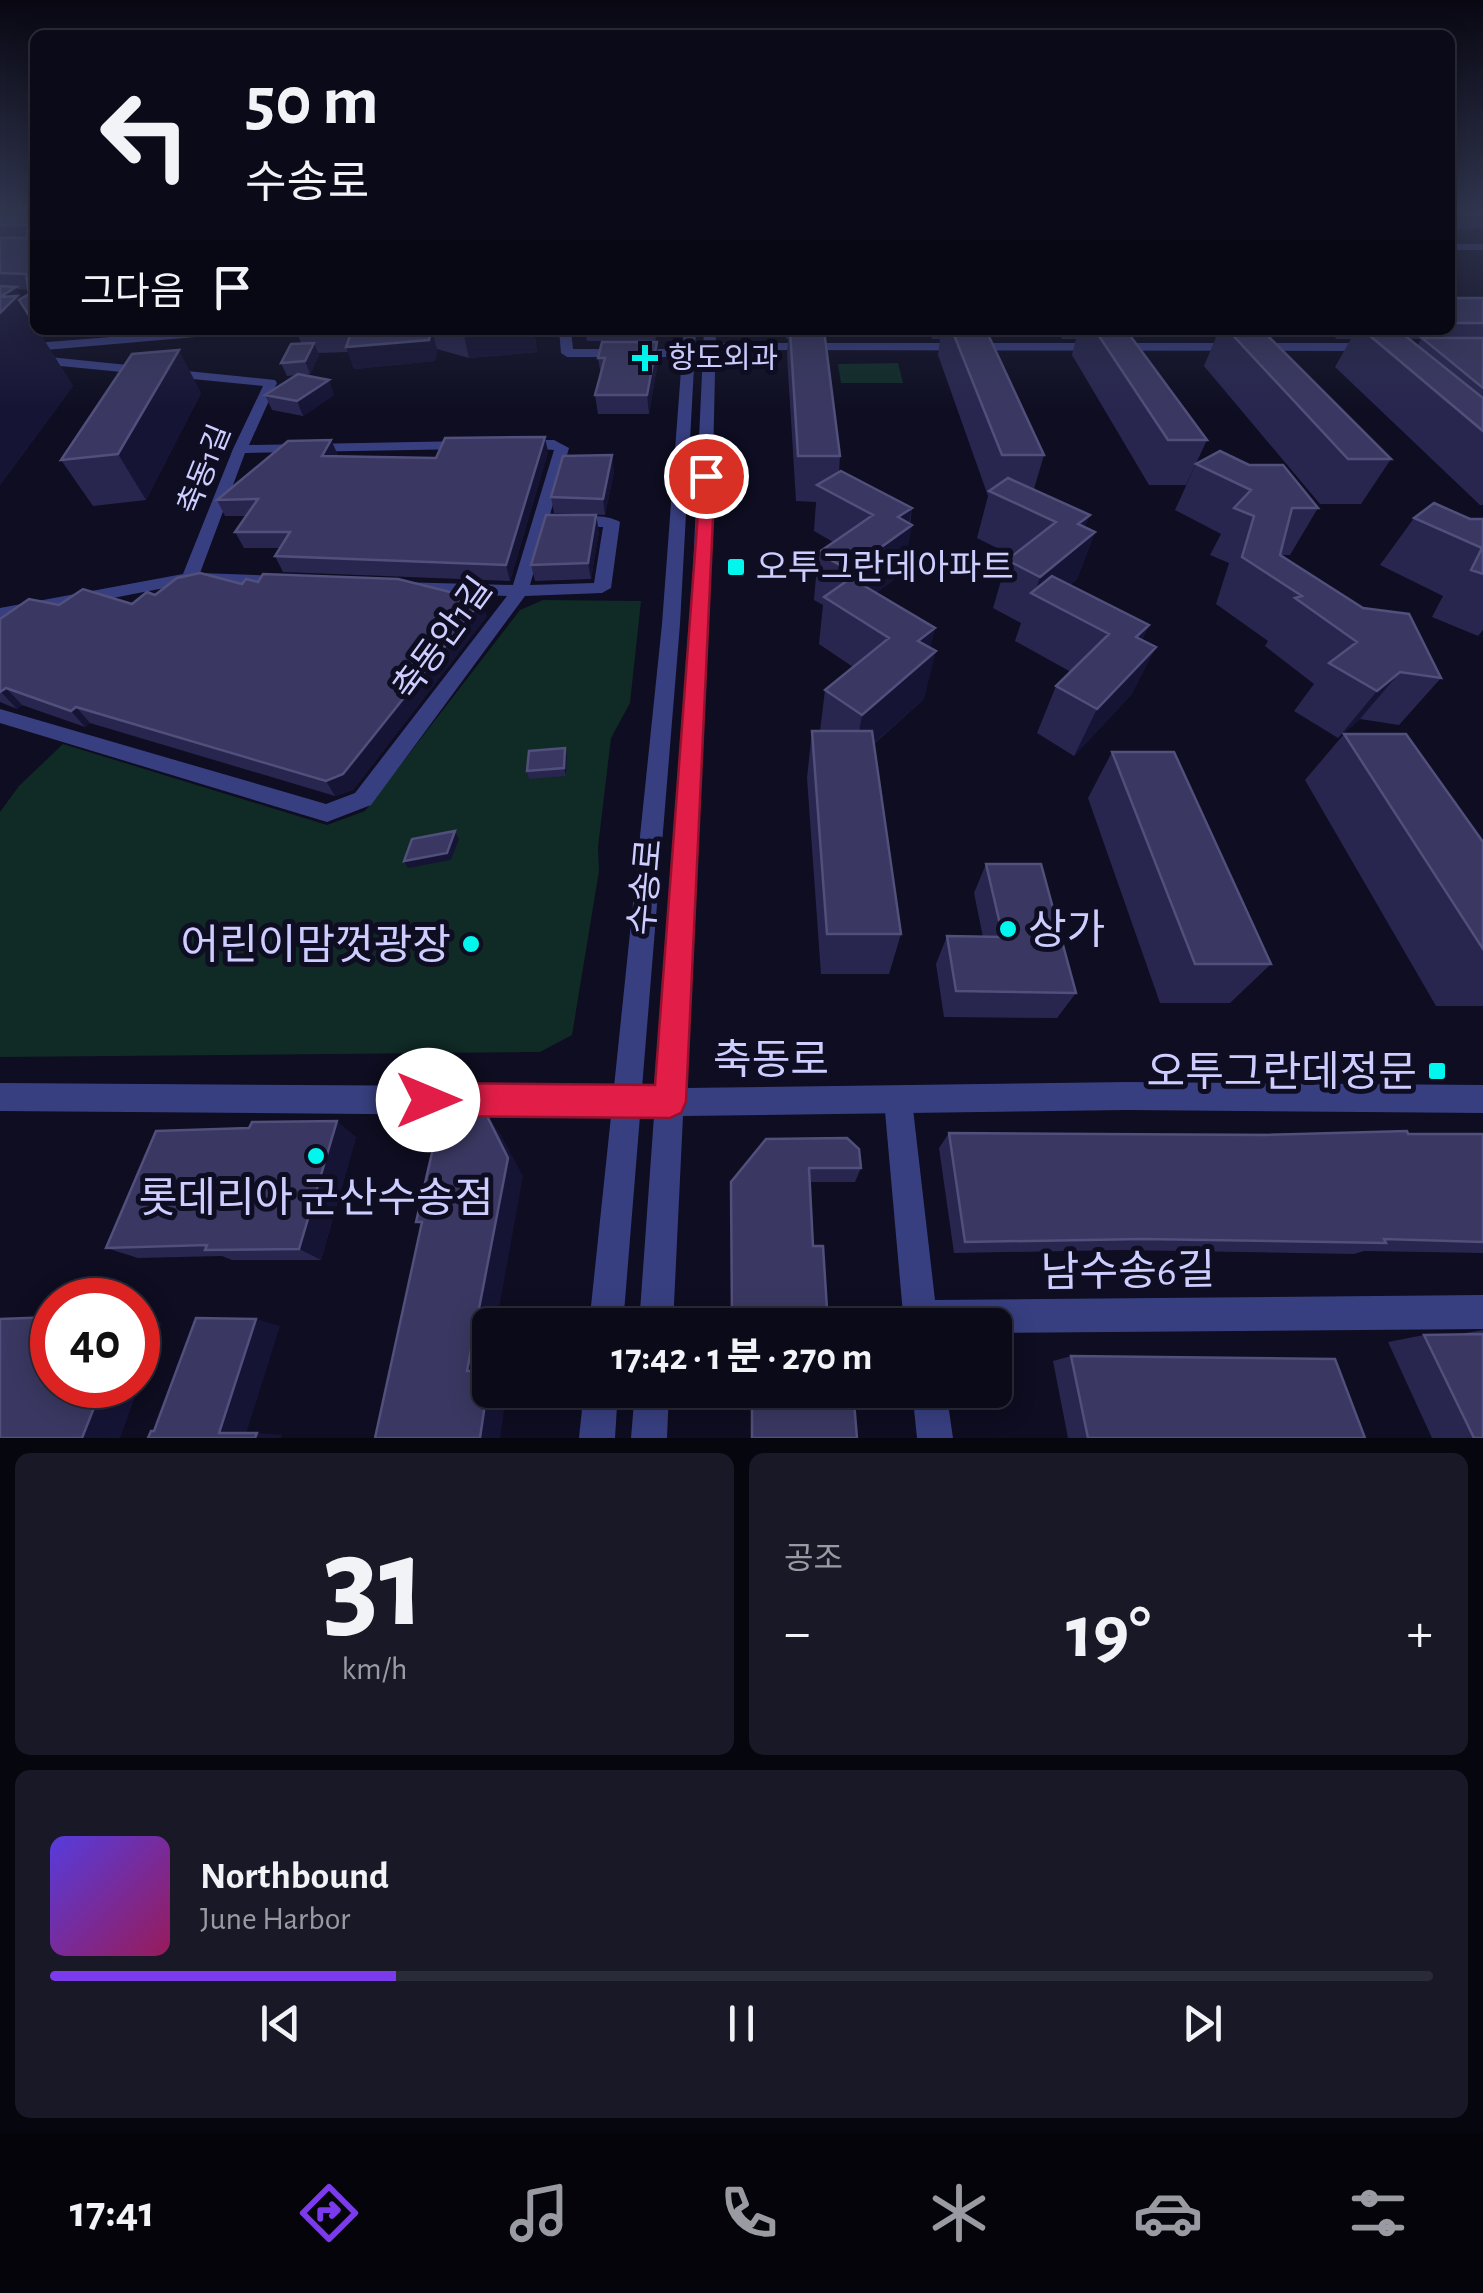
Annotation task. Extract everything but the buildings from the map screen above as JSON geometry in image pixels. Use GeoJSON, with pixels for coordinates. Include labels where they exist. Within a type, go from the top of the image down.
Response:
{"type":"FeatureCollection","features":[{"type":"Feature","properties":{"kind":"street"},"geometry":{"type":"LineString","coordinates":[[0,353],[178,335]]}},
{"type":"Feature","properties":{"kind":"street"},"geometry":{"type":"LineString","coordinates":[[565,335],[567,353],[699,340],[1389,347],[1376,335]]}},
{"type":"Feature","properties":{"kind":"street","name":"수송로"},"geometry":{"type":"LineString","coordinates":[[607,1308],[699,340]]}},
{"type":"Feature","properties":{"kind":"street","name":"수송로"},"geometry":{"type":"LineString","coordinates":[[657,1308],[701,591],[699,340]]}},
{"type":"Feature","properties":{"kind":"street"},"geometry":{"type":"LineString","coordinates":[[0,353],[36,359],[50,345]]}},
{"type":"Feature","properties":{"kind":"street","name":"축동1길"},"geometry":{"type":"LineString","coordinates":[[36,359],[271,383],[240,449],[190,578]]}},
{"type":"Feature","properties":{"kind":"street","name":"축동안1길"},"geometry":{"type":"LineString","coordinates":[[0,716],[328,813],[363,800],[520,591],[537,522],[562,448],[554,444],[240,449]]}},
{"type":"Feature","properties":{"kind":"street"},"geometry":{"type":"LineString","coordinates":[[379,585],[520,591],[602,588],[612,522],[537,522]]}},
{"type":"Feature","properties":{"kind":"street"},"geometry":{"type":"LineString","coordinates":[[0,614],[190,578],[297,582]]}},
{"type":"Feature","properties":{"kind":"street","name":"축동로"},"geometry":{"type":"LineString","coordinates":[[0,1097],[670,1102],[1126,1096],[1483,1098]]}},
{"type":"Feature","properties":{"kind":"street","name":"남수송6길"},"geometry":{"type":"LineString","coordinates":[[898,1100],[920,1308]]}},
{"type":"Feature","properties":{"kind":"street","name":"남수송6길"},"geometry":{"type":"LineString","coordinates":[[1012,1319],[1483,1312]]}},
{"type":"Feature","properties":{"kind":"street"},"geometry":{"type":"LineString","coordinates":[[597,1438],[600,1408]]}},
{"type":"Feature","properties":{"kind":"street"},"geometry":{"type":"LineString","coordinates":[[649,1438],[651,1408]]}},
{"type":"Feature","properties":{"kind":"street"},"geometry":{"type":"LineString","coordinates":[[931,1408],[935,1438]]}},
{"type":"Feature","properties":{"kind":"green space"},"geometry":{"type":"Polygon","coordinates":[[[898,363],[903,383],[841,383],[838,364],[898,363]]]}},
{"type":"Feature","properties":{"kind":"green space"},"geometry":{"type":"Polygon","coordinates":[[[543,600],[641,601],[630,703],[611,738],[598,847],[599,871],[572,1035],[540,1052],[0,1057],[0,812],[19,786],[63,744],[327,825],[365,811],[520,610],[543,600]]]}},
{"type":"Feature","properties":{"kind":"place","name":"항도외과"},"geometry":{"type":"Point","coordinates":[645,358]}},
{"type":"Feature","properties":{"kind":"place","name":"오투그란데아파트"},"geometry":{"type":"Point","coordinates":[736,567]}},
{"type":"Feature","properties":{"kind":"place","name":"상가"},"geometry":{"type":"Point","coordinates":[1008,929]}},
{"type":"Feature","properties":{"kind":"place","name":"어린이맘껏광장"},"geometry":{"type":"Point","coordinates":[471,944]}},
{"type":"Feature","properties":{"kind":"place","name":"오투그란데정문"},"geometry":{"type":"Point","coordinates":[1437,1071]}},
{"type":"Feature","properties":{"kind":"place","name":"롯데리아 군산수송점"},"geometry":{"type":"Point","coordinates":[316,1156]}},
{"type":"Feature","properties":{"kind":"route"},"geometry":{"type":"LineString","coordinates":[[428,1100],[670,1102],[706,476]]}}]}
